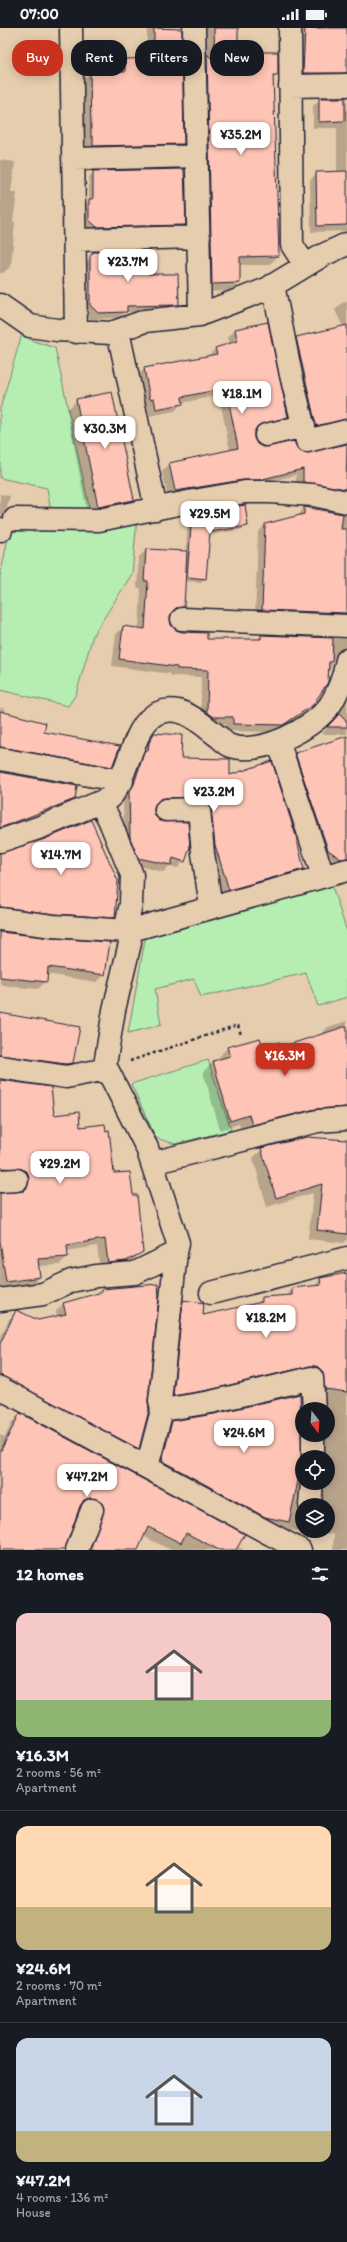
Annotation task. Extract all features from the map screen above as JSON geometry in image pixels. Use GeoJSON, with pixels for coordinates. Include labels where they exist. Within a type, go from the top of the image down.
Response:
{"type":"FeatureCollection","features":[{"type":"Feature","properties":{"kind":"street"},"geometry":{"type":"LineString","coordinates":[[71,28],[76,332]]}},
{"type":"Feature","properties":{"kind":"street"},"geometry":{"type":"LineString","coordinates":[[194,28],[200,315]]}},
{"type":"Feature","properties":{"kind":"street"},"geometry":{"type":"LineString","coordinates":[[290,28],[292,244],[305,265]]}},
{"type":"Feature","properties":{"kind":"street"},"geometry":{"type":"LineString","coordinates":[[290,86],[347,85]]}},
{"type":"Feature","properties":{"kind":"street"},"geometry":{"type":"LineString","coordinates":[[74,159],[197,156]]}},
{"type":"Feature","properties":{"kind":"street"},"geometry":{"type":"LineString","coordinates":[[75,240],[198,237]]}},
{"type":"Feature","properties":{"kind":"street"},"geometry":{"type":"LineString","coordinates":[[0,305],[30,326],[76,332],[111,333],[145,321],[200,315],[273,285],[305,265],[347,244]]}},
{"type":"Feature","properties":{"kind":"street"},"geometry":{"type":"LineString","coordinates":[[273,285],[291,375],[307,441],[347,431]]}},
{"type":"Feature","properties":{"kind":"street"},"geometry":{"type":"LineString","coordinates":[[118,331],[156,509]]}},
{"type":"Feature","properties":{"kind":"street"},"geometry":{"type":"LineString","coordinates":[[266,435],[304,426]]}},
{"type":"Feature","properties":{"kind":"street"},"geometry":{"type":"LineString","coordinates":[[5,526],[99,520],[245,492],[313,495],[347,502]]}},
{"type":"Feature","properties":{"kind":"street"},"geometry":{"type":"LineString","coordinates":[[182,618],[347,626]]}},
{"type":"Feature","properties":{"kind":"street"},"geometry":{"type":"LineString","coordinates":[[0,841],[110,798],[122,781],[140,730],[157,713],[174,710],[181,711],[189,715],[230,746],[258,748],[278,741],[315,721],[329,706],[344,677],[347,660]]}},
{"type":"Feature","properties":{"kind":"street"},"geometry":{"type":"LineString","coordinates":[[278,741],[323,876]]}},
{"type":"Feature","properties":{"kind":"street"},"geometry":{"type":"LineString","coordinates":[[0,759],[122,781]]}},
{"type":"Feature","properties":{"kind":"street"},"geometry":{"type":"LineString","coordinates":[[100,803],[109,819],[132,875],[131,904],[127,922],[130,943],[114,1010],[105,1066],[152,1163],[178,1243],[160,1401],[162,1410],[147,1467]]}},
{"type":"Feature","properties":{"kind":"street"},"geometry":{"type":"LineString","coordinates":[[166,810],[199,809],[203,853],[211,907]]}},
{"type":"Feature","properties":{"kind":"street"},"geometry":{"type":"LineString","coordinates":[[0,919],[54,926],[128,931],[347,870]]}},
{"type":"Feature","properties":{"kind":"street"},"geometry":{"type":"LineString","coordinates":[[0,1067],[66,1077],[107,1069]]}},
{"type":"Feature","properties":{"kind":"street"},"geometry":{"type":"LineString","coordinates":[[152,1163],[318,1121],[347,1119]]}},
{"type":"Feature","properties":{"kind":"street"},"geometry":{"type":"LineString","coordinates":[[0,1300],[43,1294],[71,1281],[84,1278],[135,1273],[176,1253]]}},
{"type":"Feature","properties":{"kind":"street"},"geometry":{"type":"LineString","coordinates":[[212,1293],[347,1258]]}},
{"type":"Feature","properties":{"kind":"street"},"geometry":{"type":"LineString","coordinates":[[162,1410],[211,1402],[312,1378],[314,1402]]}},
{"type":"Feature","properties":{"kind":"street"},"geometry":{"type":"LineString","coordinates":[[0,1388],[292,1544]]}},
{"type":"Feature","properties":{"kind":"street"},"geometry":{"type":"LineString","coordinates":[[78,1550],[92,1510]]}},
{"type":"Feature","properties":{"kind":"path"},"geometry":{"type":"LineString","coordinates":[[107,1069],[238,1025],[240,1035]]}},
{"type":"Feature","properties":{"kind":"green space"},"geometry":{"type":"Polygon","coordinates":[[[22,334],[31,340],[55,348],[90,511],[51,513],[47,488],[0,478],[0,409],[22,334]]]}},
{"type":"Feature","properties":{"kind":"green space"},"geometry":{"type":"Polygon","coordinates":[[[137,518],[132,574],[93,635],[76,694],[68,706],[0,690],[0,577],[11,524],[137,518]]]}},
{"type":"Feature","properties":{"kind":"green space"},"geometry":{"type":"Polygon","coordinates":[[[331,883],[347,932],[347,997],[318,1006],[306,973],[201,997],[194,979],[155,989],[161,1025],[128,1033],[146,935],[331,883]]]}},
{"type":"Feature","properties":{"kind":"green space"},"geometry":{"type":"Polygon","coordinates":[[[208,1060],[231,1130],[175,1144],[156,1138],[131,1084],[208,1060]]]}},
{"type":"Feature","properties":{"kind":"building"},"geometry":{"type":"Polygon","coordinates":[[[154,28],[182,29],[182,40],[154,40],[154,28]]]}},
{"type":"Feature","properties":{"kind":"building"},"geometry":{"type":"Polygon","coordinates":[[[214,28],[238,28],[238,40],[214,40],[214,28]]]}},
{"type":"Feature","properties":{"kind":"building"},"geometry":{"type":"Polygon","coordinates":[[[305,28],[347,28],[347,73],[303,73],[305,28]]]}},
{"type":"Feature","properties":{"kind":"building"},"geometry":{"type":"Polygon","coordinates":[[[264,52],[278,52],[278,75],[273,75],[279,256],[240,257],[240,283],[212,284],[207,54],[210,57],[210,76],[264,76],[264,52]]]}},
{"type":"Feature","properties":{"kind":"building"},"geometry":{"type":"Polygon","coordinates":[[[127,59],[135,59],[135,76],[183,76],[184,144],[93,146],[93,137],[91,137],[90,76],[127,76],[127,59]]]}},
{"type":"Feature","properties":{"kind":"building"},"geometry":{"type":"Polygon","coordinates":[[[319,98],[345,98],[345,121],[319,122],[319,98]]]}},
{"type":"Feature","properties":{"kind":"building"},"geometry":{"type":"Polygon","coordinates":[[[184,169],[186,225],[97,227],[89,220],[89,199],[93,199],[93,171],[184,169]]]}},
{"type":"Feature","properties":{"kind":"building"},"geometry":{"type":"Polygon","coordinates":[[[347,171],[347,225],[317,226],[316,172],[347,171]]]}},
{"type":"Feature","properties":{"kind":"building"},"geometry":{"type":"Polygon","coordinates":[[[148,251],[148,274],[178,274],[179,305],[127,306],[127,312],[98,313],[90,305],[90,256],[94,252],[148,251]]]}},
{"type":"Feature","properties":{"kind":"building"},"geometry":{"type":"Polygon","coordinates":[[[268,322],[288,417],[258,426],[254,432],[254,438],[257,444],[263,447],[294,441],[298,449],[304,453],[347,444],[346,489],[303,482],[303,469],[259,480],[243,480],[175,491],[169,463],[238,448],[226,388],[182,397],[183,404],[156,409],[154,398],[150,399],[144,368],[217,354],[215,348],[237,341],[235,329],[268,322]]]}},
{"type":"Feature","properties":{"kind":"building"},"geometry":{"type":"Polygon","coordinates":[[[347,325],[347,419],[316,426],[296,337],[347,325]]]}},
{"type":"Feature","properties":{"kind":"building"},"geometry":{"type":"Polygon","coordinates":[[[112,392],[134,500],[98,507],[76,399],[112,392]]]}},
{"type":"Feature","properties":{"kind":"building"},"geometry":{"type":"Polygon","coordinates":[[[245,505],[248,526],[210,532],[206,579],[187,577],[192,514],[245,505]]]}},
{"type":"Feature","properties":{"kind":"building"},"geometry":{"type":"Polygon","coordinates":[[[304,507],[343,514],[341,529],[347,529],[347,613],[262,610],[265,524],[304,514],[304,507]]]}},
{"type":"Feature","properties":{"kind":"building"},"geometry":{"type":"Polygon","coordinates":[[[146,549],[187,551],[184,607],[176,608],[170,618],[171,625],[176,630],[182,632],[207,633],[207,639],[261,639],[261,635],[333,638],[332,662],[329,662],[328,682],[313,705],[283,725],[233,724],[233,717],[214,717],[207,712],[208,670],[177,669],[177,667],[119,659],[123,626],[145,629],[148,581],[144,581],[146,549]]]}},
{"type":"Feature","properties":{"kind":"building"},"geometry":{"type":"Polygon","coordinates":[[[0,711],[46,723],[44,732],[120,746],[112,767],[0,747],[0,711]]]}},
{"type":"Feature","properties":{"kind":"building"},"geometry":{"type":"Polygon","coordinates":[[[339,714],[347,722],[347,727],[327,727],[339,714]]]}},
{"type":"Feature","properties":{"kind":"building"},"geometry":{"type":"Polygon","coordinates":[[[154,733],[182,735],[181,758],[230,759],[230,775],[272,761],[296,836],[304,869],[229,890],[215,845],[211,808],[205,798],[199,797],[165,798],[155,804],[155,816],[160,821],[188,822],[190,847],[185,862],[173,858],[171,865],[138,858],[130,838],[129,791],[134,784],[145,750],[148,751],[149,743],[154,733]]]}},
{"type":"Feature","properties":{"kind":"building"},"geometry":{"type":"Polygon","coordinates":[[[347,736],[347,858],[341,859],[328,850],[295,753],[347,736]]]}},
{"type":"Feature","properties":{"kind":"building"},"geometry":{"type":"Polygon","coordinates":[[[0,772],[77,786],[75,799],[0,828],[0,772]]]}},
{"type":"Feature","properties":{"kind":"building"},"geometry":{"type":"Polygon","coordinates":[[[91,820],[118,881],[115,918],[54,914],[0,907],[0,853],[45,839],[91,820]]]}},
{"type":"Feature","properties":{"kind":"building"},"geometry":{"type":"Polygon","coordinates":[[[0,932],[52,938],[110,942],[105,975],[48,967],[47,982],[0,977],[0,932]]]}},
{"type":"Feature","properties":{"kind":"building"},"geometry":{"type":"Polygon","coordinates":[[[0,1013],[80,1027],[73,1063],[66,1064],[0,1055],[0,1013]]]}},
{"type":"Feature","properties":{"kind":"building"},"geometry":{"type":"Polygon","coordinates":[[[347,1026],[347,1107],[315,1109],[252,1125],[249,1115],[230,1121],[213,1061],[230,1056],[227,1047],[260,1038],[263,1047],[280,1042],[281,1047],[347,1026]]]}},
{"type":"Feature","properties":{"kind":"building"},"geometry":{"type":"Polygon","coordinates":[[[0,1080],[51,1087],[54,1115],[79,1112],[80,1127],[105,1124],[106,1131],[109,1130],[114,1173],[130,1172],[133,1195],[137,1195],[143,1252],[126,1261],[108,1263],[105,1239],[67,1245],[68,1257],[38,1259],[40,1277],[6,1282],[0,1241],[0,1193],[24,1191],[28,1186],[29,1180],[28,1173],[22,1169],[0,1168],[0,1080]]]}},
{"type":"Feature","properties":{"kind":"building"},"geometry":{"type":"Polygon","coordinates":[[[307,1137],[347,1140],[347,1234],[317,1230],[322,1184],[276,1198],[261,1148],[307,1137]]]}},
{"type":"Feature","properties":{"kind":"building"},"geometry":{"type":"Polygon","coordinates":[[[347,1273],[347,1392],[325,1389],[322,1371],[317,1366],[310,1366],[209,1390],[173,1396],[183,1300],[204,1303],[203,1315],[262,1302],[262,1297],[292,1295],[292,1288],[321,1285],[320,1278],[347,1273]]]}},
{"type":"Feature","properties":{"kind":"building"},"geometry":{"type":"Polygon","coordinates":[[[158,1284],[159,1297],[148,1400],[149,1410],[139,1449],[0,1375],[0,1344],[16,1310],[38,1320],[66,1314],[63,1303],[102,1292],[102,1289],[158,1284]]]}},
{"type":"Feature","properties":{"kind":"building"},"geometry":{"type":"Polygon","coordinates":[[[300,1394],[300,1402],[295,1402],[295,1442],[301,1442],[302,1450],[295,1450],[296,1490],[289,1522],[265,1517],[162,1461],[172,1421],[214,1414],[300,1394]]]}},
{"type":"Feature","properties":{"kind":"building"},"geometry":{"type":"Polygon","coordinates":[[[20,1413],[245,1534],[236,1550],[219,1550],[186,1533],[181,1543],[148,1527],[138,1550],[90,1550],[104,1508],[101,1502],[90,1498],[84,1500],[80,1506],[65,1550],[0,1550],[0,1452],[20,1413]]]}}]}
